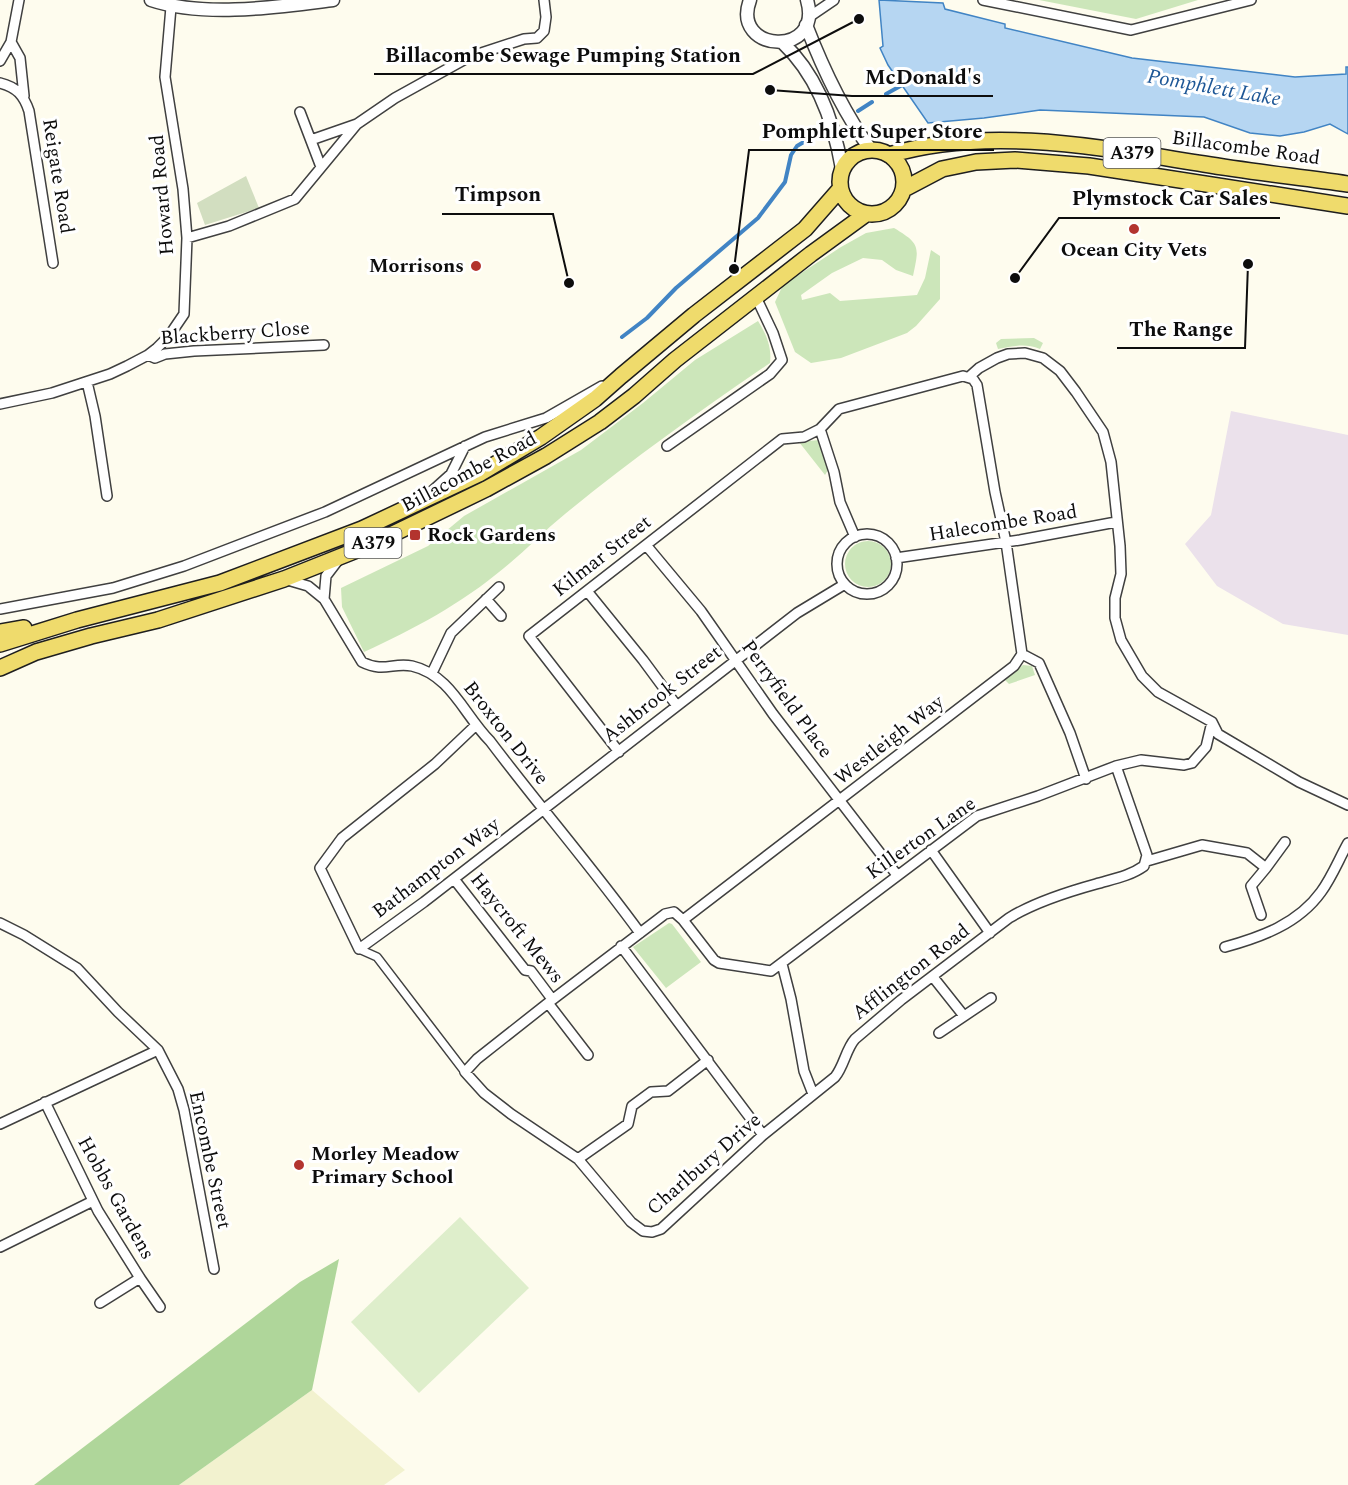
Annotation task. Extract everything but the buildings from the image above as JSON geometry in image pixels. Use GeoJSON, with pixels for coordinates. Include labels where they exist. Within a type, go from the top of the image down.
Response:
{"type":"FeatureCollection","features":[{"type":"Feature","properties":{"kind":"main road","name":"Billacombe Road"},"geometry":{"type":"LineString","coordinates":[[889,155],[941,144],[1010,140],[1063,143],[1348,184]]}},
{"type":"Feature","properties":{"kind":"main road","name":"A379"},"geometry":{"type":"LineString","coordinates":[[1083,166],[1086,146]]}},
{"type":"Feature","properties":{"kind":"main road","name":"A379"},"geometry":{"type":"LineString","coordinates":[[871,150],[889,155]]}},
{"type":"Feature","properties":{"kind":"main road"},"geometry":{"type":"LineString","coordinates":[[866,214],[854,210],[845,201],[840,189],[840,179],[842,169],[849,159],[859,152],[871,150]]}},
{"type":"Feature","properties":{"kind":"main road"},"geometry":{"type":"LineString","coordinates":[[889,155],[901,166],[904,189]]}},
{"type":"Feature","properties":{"kind":"main road","name":"Billacombe Road"},"geometry":{"type":"LineString","coordinates":[[904,189],[942,169],[976,162],[1015,160],[1083,166],[1348,206]]}},
{"type":"Feature","properties":{"kind":"main road"},"geometry":{"type":"LineString","coordinates":[[1311,179],[1324,202]]}},
{"type":"Feature","properties":{"kind":"main road","name":"Billacombe Road"},"geometry":{"type":"LineString","coordinates":[[0,644],[77,620],[220,583],[303,553],[421,502],[478,474],[541,437],[595,399],[694,315],[805,229],[840,189]]}},
{"type":"Feature","properties":{"kind":"main road","name":"A379"},"geometry":{"type":"LineString","coordinates":[[866,214],[879,214],[890,210],[899,201],[904,189]]}},
{"type":"Feature","properties":{"kind":"main road","name":"Billacombe Road"},"geometry":{"type":"LineString","coordinates":[[0,668],[36,652],[158,620],[284,579],[341,557],[486,489],[600,422],[675,360],[866,214]]}},
{"type":"Feature","properties":{"kind":"main road","name":"Billacombe Road"},"geometry":{"type":"LineString","coordinates":[[0,632],[77,620]]}},
{"type":"Feature","properties":{"kind":"street"},"geometry":{"type":"LineString","coordinates":[[0,61],[11,42],[19,0]]}},
{"type":"Feature","properties":{"kind":"street"},"geometry":{"type":"LineString","coordinates":[[151,0],[207,10],[333,0]]}},
{"type":"Feature","properties":{"kind":"street"},"geometry":{"type":"LineString","coordinates":[[311,140],[357,124],[395,98],[469,57],[518,41],[537,38],[544,31],[546,17],[544,0]]}},
{"type":"Feature","properties":{"kind":"street"},"geometry":{"type":"LineString","coordinates":[[807,0],[808,21],[818,56],[847,115],[871,150]]}},
{"type":"Feature","properties":{"kind":"street"},"geometry":{"type":"LineString","coordinates":[[748,2],[747,14],[754,32],[768,41],[783,43],[793,39],[808,21],[834,0]]}},
{"type":"Feature","properties":{"kind":"street"},"geometry":{"type":"LineString","coordinates":[[983,0],[1131,30],[1151,27],[1251,0]]}},
{"type":"Feature","properties":{"kind":"street","name":"Howard Road"},"geometry":{"type":"LineString","coordinates":[[0,404],[52,393],[87,382],[148,356],[169,336],[184,314],[188,238],[183,189],[165,77],[177,5]]}},
{"type":"Feature","properties":{"kind":"street","name":"Reigate Road"},"geometry":{"type":"LineString","coordinates":[[11,42],[20,58],[24,96],[29,111],[54,263]]}},
{"type":"Feature","properties":{"kind":"street"},"geometry":{"type":"LineString","coordinates":[[783,43],[801,61],[828,112],[834,127],[842,169]]}},
{"type":"Feature","properties":{"kind":"street","name":"Reigate Road"},"geometry":{"type":"LineString","coordinates":[[0,84],[24,96]]}},
{"type":"Feature","properties":{"kind":"street"},"geometry":{"type":"LineString","coordinates":[[300,112],[321,167]]}},
{"type":"Feature","properties":{"kind":"street"},"geometry":{"type":"LineString","coordinates":[[188,238],[229,226],[295,199],[357,124]]}},
{"type":"Feature","properties":{"kind":"street"},"geometry":{"type":"LineString","coordinates":[[667,446],[770,374],[782,360],[773,333],[756,297]]}},
{"type":"Feature","properties":{"kind":"street","name":"Blackberry Close"},"geometry":{"type":"LineString","coordinates":[[148,356],[155,358],[165,354],[324,345]]}},
{"type":"Feature","properties":{"kind":"street"},"geometry":{"type":"LineString","coordinates":[[1086,779],[1070,733],[1038,663],[1022,654],[1006,542],[977,385],[970,376],[979,368],[1008,354],[1026,353],[1043,358],[1060,371],[1103,432],[1111,462],[1120,546],[1121,574],[1115,598],[1114,618],[1121,640],[1142,676],[1158,692],[1212,722],[1218,734],[1299,782],[1348,805]]}},
{"type":"Feature","properties":{"kind":"street","name":"Billacombe Road"},"geometry":{"type":"LineString","coordinates":[[0,609],[112,588],[184,566],[325,512],[485,436],[546,418],[621,376]]}},
{"type":"Feature","properties":{"kind":"street","name":"Kilmar Street"},"geometry":{"type":"LineString","coordinates":[[619,752],[529,636],[782,439],[804,437],[820,429],[839,409],[970,376]]}},
{"type":"Feature","properties":{"kind":"street"},"geometry":{"type":"LineString","coordinates":[[87,382],[95,416],[107,496]]}},
{"type":"Feature","properties":{"kind":"street"},"geometry":{"type":"LineString","coordinates":[[820,429],[834,472],[840,502],[855,537]]}},
{"type":"Feature","properties":{"kind":"street","name":"Billacombe Road"},"geometry":{"type":"LineString","coordinates":[[421,502],[451,474],[465,446]]}},
{"type":"Feature","properties":{"kind":"street","name":"Halecombe Road"},"geometry":{"type":"LineString","coordinates":[[896,558],[1006,542],[1116,522]]}},
{"type":"Feature","properties":{"kind":"street"},"geometry":{"type":"LineString","coordinates":[[866,534],[882,538],[889,543],[896,558],[894,577],[880,590],[861,593],[852,590],[840,577],[837,560],[844,544],[855,537],[866,534]]}},
{"type":"Feature","properties":{"kind":"street","name":"Perryfield Place"},"geometry":{"type":"LineString","coordinates":[[646,545],[701,611],[773,714],[897,875]]}},
{"type":"Feature","properties":{"kind":"street"},"geometry":{"type":"LineString","coordinates":[[324,599],[326,576],[341,557]]}},
{"type":"Feature","properties":{"kind":"street"},"geometry":{"type":"LineString","coordinates":[[284,579],[308,586],[324,599],[362,662],[372,667],[389,668],[409,665],[432,673],[451,633],[499,587]]}},
{"type":"Feature","properties":{"kind":"street","name":"Ashbrook Street"},"geometry":{"type":"LineString","coordinates":[[535,816],[803,608],[845,584]]}},
{"type":"Feature","properties":{"kind":"street"},"geometry":{"type":"LineString","coordinates":[[587,591],[644,660],[677,706]]}},
{"type":"Feature","properties":{"kind":"street"},"geometry":{"type":"LineString","coordinates":[[486,599],[501,616]]}},
{"type":"Feature","properties":{"kind":"street","name":"Westleigh Way"},"geometry":{"type":"LineString","coordinates":[[683,920],[1014,666],[1022,654]]}},
{"type":"Feature","properties":{"kind":"street","name":"Broxton Drive"},"geometry":{"type":"LineString","coordinates":[[432,673],[443,681],[464,707],[475,726],[490,741],[574,849],[600,878],[640,933]]}},
{"type":"Feature","properties":{"kind":"street","name":"Killerton Lane"},"geometry":{"type":"LineString","coordinates":[[683,920],[714,960],[729,965],[771,971],[977,816],[1086,779],[1116,766],[1140,760],[1185,765],[1192,763],[1206,747],[1212,722]]}},
{"type":"Feature","properties":{"kind":"street"},"geometry":{"type":"LineString","coordinates":[[475,726],[435,764],[342,838],[320,868],[359,949],[376,957],[465,1072],[477,1059],[550,1001],[665,914],[674,912],[683,920]]}},
{"type":"Feature","properties":{"kind":"street"},"geometry":{"type":"LineString","coordinates":[[1116,766],[1147,855],[1147,861]]}},
{"type":"Feature","properties":{"kind":"street","name":"Bathampton Way"},"geometry":{"type":"LineString","coordinates":[[359,949],[535,816]]}},
{"type":"Feature","properties":{"kind":"street"},"geometry":{"type":"LineString","coordinates":[[1261,915],[1251,886],[1285,842]]}},
{"type":"Feature","properties":{"kind":"street"},"geometry":{"type":"LineString","coordinates":[[1225,947],[1284,925],[1306,909],[1326,885],[1348,843]]}},
{"type":"Feature","properties":{"kind":"street","name":"Afflington Road"},"geometry":{"type":"LineString","coordinates":[[813,1094],[835,1077],[842,1068],[850,1045],[855,1040],[901,1000],[1021,911],[1095,884],[1125,876],[1144,866],[1147,861],[1202,845],[1247,853],[1266,868]]}},
{"type":"Feature","properties":{"kind":"street","name":"Afflington Road"},"geometry":{"type":"LineString","coordinates":[[932,850],[990,933]]}},
{"type":"Feature","properties":{"kind":"street","name":"Haycroft Mews"},"geometry":{"type":"LineString","coordinates":[[454,879],[525,970],[531,971],[588,1055]]}},
{"type":"Feature","properties":{"kind":"street","name":"Encombe Street"},"geometry":{"type":"LineString","coordinates":[[0,923],[77,968],[158,1050],[178,1089],[184,1110],[214,1269]]}},
{"type":"Feature","properties":{"kind":"street"},"geometry":{"type":"LineString","coordinates":[[621,946],[763,1135]]}},
{"type":"Feature","properties":{"kind":"street"},"geometry":{"type":"LineString","coordinates":[[782,964],[792,1003],[803,1069],[813,1094]]}},
{"type":"Feature","properties":{"kind":"street"},"geometry":{"type":"LineString","coordinates":[[933,977],[964,1016]]}},
{"type":"Feature","properties":{"kind":"street"},"geometry":{"type":"LineString","coordinates":[[939,1033],[991,998]]}},
{"type":"Feature","properties":{"kind":"street"},"geometry":{"type":"LineString","coordinates":[[0,1124],[158,1050]]}},
{"type":"Feature","properties":{"kind":"street"},"geometry":{"type":"LineString","coordinates":[[578,1159],[627,1124],[632,1106],[651,1092],[668,1091],[708,1060]]}},
{"type":"Feature","properties":{"kind":"street","name":"Charlbury Drive"},"geometry":{"type":"LineString","coordinates":[[465,1072],[484,1093],[511,1114],[578,1159],[631,1222],[643,1231],[652,1232],[661,1229],[763,1135],[813,1094]]}},
{"type":"Feature","properties":{"kind":"street","name":"Hobbs Gardens"},"geometry":{"type":"LineString","coordinates":[[45,1102],[93,1202],[160,1307]]}},
{"type":"Feature","properties":{"kind":"street"},"geometry":{"type":"LineString","coordinates":[[0,1247],[93,1202]]}},
{"type":"Feature","properties":{"kind":"street"},"geometry":{"type":"LineString","coordinates":[[100,1303],[140,1278]]}},
{"type":"Feature","properties":{"kind":"shaded area"},"geometry":{"type":"Polygon","coordinates":[[[1231,411],[1348,435],[1348,635],[1283,624],[1217,586],[1185,544],[1211,515],[1231,411]]]}},
{"type":"Feature","properties":{"kind":"green space"},"geometry":{"type":"Polygon","coordinates":[[[1039,0],[1198,0],[1136,19],[1039,0]]]}},
{"type":"Feature","properties":{"kind":"green space"},"geometry":{"type":"Polygon","coordinates":[[[246,176],[259,208],[205,225],[197,203],[246,176]]]}},
{"type":"Feature","properties":{"kind":"green space"},"geometry":{"type":"Polygon","coordinates":[[[894,228],[909,238],[916,247],[913,276],[896,270],[882,260],[863,258],[832,273],[801,295],[802,300],[830,293],[840,301],[917,295],[925,278],[931,250],[940,256],[940,299],[907,333],[841,358],[811,363],[795,352],[775,302],[783,285],[866,233],[894,228]]]}},
{"type":"Feature","properties":{"kind":"green space"},"geometry":{"type":"Polygon","coordinates":[[[758,321],[768,341],[770,363],[615,474],[488,581],[419,625],[364,652],[342,607],[341,588],[428,546],[464,516],[581,450],[695,360],[758,321]]]}},
{"type":"Feature","properties":{"kind":"green space"},"geometry":{"type":"Polygon","coordinates":[[[1034,338],[1043,343],[1040,349],[1014,346],[998,349],[996,343],[1001,339],[1034,338]]]}},
{"type":"Feature","properties":{"kind":"green space"},"geometry":{"type":"Polygon","coordinates":[[[819,440],[822,442],[828,470],[825,475],[799,442],[819,440]]]}},
{"type":"Feature","properties":{"kind":"green space"},"geometry":{"type":"Polygon","coordinates":[[[873,541],[885,547],[890,555],[890,573],[885,581],[877,586],[863,587],[855,584],[848,577],[845,559],[848,551],[855,544],[873,541]]]}},
{"type":"Feature","properties":{"kind":"green space"},"geometry":{"type":"Polygon","coordinates":[[[1023,665],[1032,666],[1035,675],[1009,684],[1005,680],[1023,665]]]}},
{"type":"Feature","properties":{"kind":"green space"},"geometry":{"type":"Polygon","coordinates":[[[669,923],[701,962],[666,988],[633,947],[669,923]]]}},
{"type":"Feature","properties":{"kind":"green space"},"geometry":{"type":"Polygon","coordinates":[[[460,1217],[529,1288],[419,1393],[351,1322],[460,1217]]]}},
{"type":"Feature","properties":{"kind":"green space"},"geometry":{"type":"Polygon","coordinates":[[[339,1259],[312,1390],[179,1485],[34,1485],[300,1282],[339,1259]]]}},
{"type":"Feature","properties":{"kind":"green space"},"geometry":{"type":"Polygon","coordinates":[[[312,1390],[405,1470],[384,1485],[179,1485],[312,1390]]]}},
{"type":"Feature","properties":{"kind":"water","name":"Pomphlett Lake"},"geometry":{"type":"Polygon","coordinates":[[[879,0],[943,3],[945,9],[1005,24],[1005,28],[1132,58],[1295,77],[1346,74],[1346,67],[1348,67],[1348,134],[1330,124],[1280,136],[1250,133],[1204,117],[1040,110],[928,123],[888,65],[880,48],[883,46],[879,0]]]}},
{"type":"Feature","properties":{"kind":"waterway"},"geometry":{"type":"LineString","coordinates":[[886,94],[904,84]]}},
{"type":"Feature","properties":{"kind":"waterway"},"geometry":{"type":"LineString","coordinates":[[858,111],[872,102]]}},
{"type":"Feature","properties":{"kind":"waterway"},"geometry":{"type":"LineString","coordinates":[[622,337],[647,318],[676,288],[758,218],[785,182],[791,155],[797,146],[824,130]]}},
{"type":"Feature","properties":{"kind":"place","name":"Billacombe Sewage Pumping Station"},"geometry":{"type":"Point","coordinates":[859,19]}},
{"type":"Feature","properties":{"kind":"place","name":"McDonald's"},"geometry":{"type":"Point","coordinates":[770,90]}},
{"type":"Feature","properties":{"kind":"place","name":"Ocean City Vets"},"geometry":{"type":"Point","coordinates":[1134,229]}},
{"type":"Feature","properties":{"kind":"place","name":"The Range"},"geometry":{"type":"Point","coordinates":[1248,264]}},
{"type":"Feature","properties":{"kind":"place","name":"Morrisons"},"geometry":{"type":"Point","coordinates":[476,266]}},
{"type":"Feature","properties":{"kind":"place","name":"Pomphlett Super Store"},"geometry":{"type":"Point","coordinates":[734,269]}},
{"type":"Feature","properties":{"kind":"place","name":"Plymstock Car Sales"},"geometry":{"type":"Point","coordinates":[1015,278]}},
{"type":"Feature","properties":{"kind":"place","name":"Timpson"},"geometry":{"type":"Point","coordinates":[569,283]}},
{"type":"Feature","properties":{"kind":"place","name":"Rock Gardens"},"geometry":{"type":"Point","coordinates":[415,535]}},
{"type":"Feature","properties":{"kind":"place","name":"Morley Meadow Primary School"},"geometry":{"type":"Point","coordinates":[299,1165]}}]}
